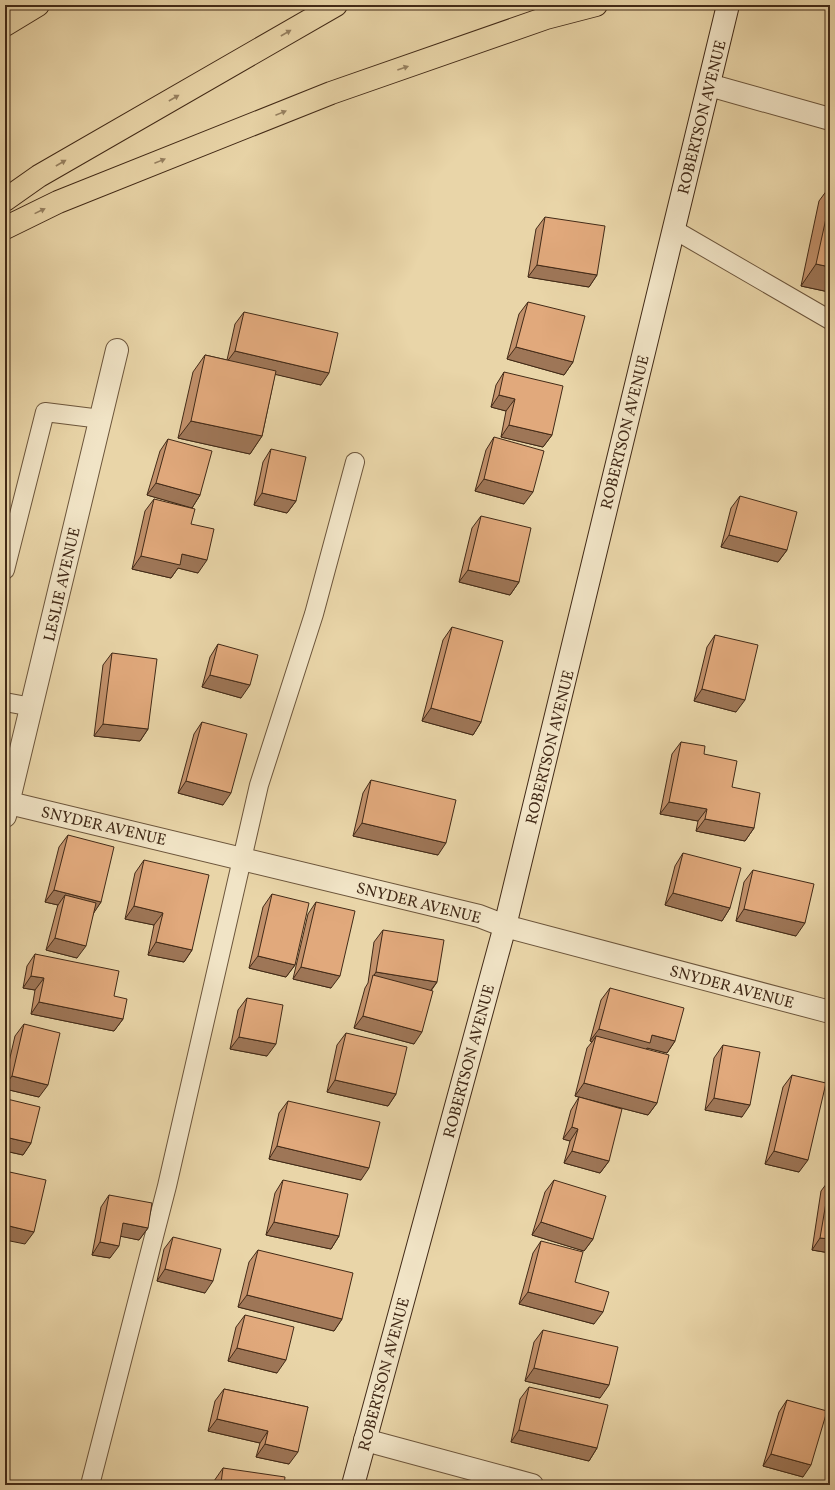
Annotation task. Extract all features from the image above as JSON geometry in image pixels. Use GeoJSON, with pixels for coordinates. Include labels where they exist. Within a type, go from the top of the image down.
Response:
{"type":"FeatureCollection","features":[{"type":"Feature","properties":{"kind":"highway"},"geometry":{"type":"LineString","coordinates":[[5,25],[38,5]]}},
{"type":"Feature","properties":{"kind":"highway"},"geometry":{"type":"LineString","coordinates":[[5,200],[39,176],[336,5]]}},
{"type":"Feature","properties":{"kind":"highway"},"geometry":{"type":"LineString","coordinates":[[5,228],[58,202],[331,93],[546,18],[596,5]]}},
{"type":"Feature","properties":{"kind":"street","name":"ROBERTSON AVENUE"},"geometry":{"type":"LineString","coordinates":[[353,1485],[505,926],[728,5]]}},
{"type":"Feature","properties":{"kind":"street"},"geometry":{"type":"LineString","coordinates":[[709,84],[830,120]]}},
{"type":"Feature","properties":{"kind":"street","name":"LESLIE AVENUE"},"geometry":{"type":"LineString","coordinates":[[6,807],[32,707],[118,350]]}},
{"type":"Feature","properties":{"kind":"street","name":"SNYDER AVENUE"},"geometry":{"type":"LineString","coordinates":[[6,807],[242,858],[479,916],[505,926],[830,1012]]}},
{"type":"Feature","properties":{"kind":"street"},"geometry":{"type":"LineString","coordinates":[[365,1440],[532,1485]]}},
{"type":"Feature","properties":{"kind":"lane"},"geometry":{"type":"LineString","coordinates":[[674,229],[830,320]]}},
{"type":"Feature","properties":{"kind":"lane"},"geometry":{"type":"LineString","coordinates":[[5,570],[44,412],[101,419]]}},
{"type":"Feature","properties":{"kind":"lane"},"geometry":{"type":"LineString","coordinates":[[90,1485],[167,1186],[259,785],[314,614],[355,462]]}},
{"type":"Feature","properties":{"kind":"lane"},"geometry":{"type":"LineString","coordinates":[[5,702],[32,707]]}},
{"type":"Feature","properties":{"kind":"building"},"geometry":{"type":"Polygon","coordinates":[[[830,200],[830,267],[816,264],[830,200]]]}},
{"type":"Feature","properties":{"kind":"building"},"geometry":{"type":"Polygon","coordinates":[[[545,217],[605,226],[597,275],[537,265],[545,217]]]}},
{"type":"Feature","properties":{"kind":"building"},"geometry":{"type":"Polygon","coordinates":[[[528,302],[585,316],[573,362],[516,347],[528,302]]]}},
{"type":"Feature","properties":{"kind":"building"},"geometry":{"type":"Polygon","coordinates":[[[244,312],[338,333],[329,373],[235,351],[244,312]]]}},
{"type":"Feature","properties":{"kind":"building"},"geometry":{"type":"Polygon","coordinates":[[[205,355],[276,371],[262,436],[191,421],[205,355]]]}},
{"type":"Feature","properties":{"kind":"building"},"geometry":{"type":"Polygon","coordinates":[[[504,372],[563,386],[552,435],[509,425],[515,399],[499,395],[504,372]]]}},
{"type":"Feature","properties":{"kind":"building"},"geometry":{"type":"Polygon","coordinates":[[[494,437],[544,451],[533,492],[484,479],[494,437]]]}},
{"type":"Feature","properties":{"kind":"building"},"geometry":{"type":"Polygon","coordinates":[[[168,439],[212,451],[200,495],[156,483],[168,439]]]}},
{"type":"Feature","properties":{"kind":"building"},"geometry":{"type":"Polygon","coordinates":[[[271,449],[306,457],[296,501],[262,493],[271,449]]]}},
{"type":"Feature","properties":{"kind":"building"},"geometry":{"type":"Polygon","coordinates":[[[740,496],[797,512],[787,550],[729,535],[740,496]]]}},
{"type":"Feature","properties":{"kind":"building"},"geometry":{"type":"Polygon","coordinates":[[[154,499],[195,509],[191,524],[214,529],[207,560],[182,554],[180,565],[141,556],[154,499]]]}},
{"type":"Feature","properties":{"kind":"building"},"geometry":{"type":"Polygon","coordinates":[[[481,516],[531,528],[519,582],[468,570],[481,516]]]}},
{"type":"Feature","properties":{"kind":"building"},"geometry":{"type":"Polygon","coordinates":[[[452,627],[503,641],[481,722],[431,708],[452,627]]]}},
{"type":"Feature","properties":{"kind":"building"},"geometry":{"type":"Polygon","coordinates":[[[715,635],[758,645],[745,700],[702,689],[715,635]]]}},
{"type":"Feature","properties":{"kind":"building"},"geometry":{"type":"Polygon","coordinates":[[[218,644],[258,655],[250,685],[210,675],[218,644]]]}},
{"type":"Feature","properties":{"kind":"building"},"geometry":{"type":"Polygon","coordinates":[[[112,653],[157,659],[148,729],[103,724],[112,653]]]}},
{"type":"Feature","properties":{"kind":"building"},"geometry":{"type":"Polygon","coordinates":[[[202,722],[247,734],[231,793],[186,781],[202,722]]]}},
{"type":"Feature","properties":{"kind":"building"},"geometry":{"type":"Polygon","coordinates":[[[681,742],[705,746],[704,754],[737,761],[732,787],[760,793],[754,828],[705,819],[707,809],[669,802],[681,742]]]}},
{"type":"Feature","properties":{"kind":"building"},"geometry":{"type":"Polygon","coordinates":[[[371,780],[456,800],[446,843],[362,823],[371,780]]]}},
{"type":"Feature","properties":{"kind":"building"},"geometry":{"type":"Polygon","coordinates":[[[68,835],[114,847],[101,902],[54,890],[68,835]]]}},
{"type":"Feature","properties":{"kind":"building"},"geometry":{"type":"Polygon","coordinates":[[[683,853],[741,868],[730,908],[673,893],[683,853]]]}},
{"type":"Feature","properties":{"kind":"building"},"geometry":{"type":"Polygon","coordinates":[[[144,860],[209,875],[192,950],[156,942],[163,913],[134,906],[144,860]]]}},
{"type":"Feature","properties":{"kind":"building"},"geometry":{"type":"Polygon","coordinates":[[[753,870],[814,884],[805,923],[744,909],[753,870]]]}},
{"type":"Feature","properties":{"kind":"building"},"geometry":{"type":"Polygon","coordinates":[[[272,894],[309,903],[295,965],[258,956],[272,894]]]}},
{"type":"Feature","properties":{"kind":"building"},"geometry":{"type":"Polygon","coordinates":[[[65,895],[96,903],[86,946],[55,938],[65,895]]]}},
{"type":"Feature","properties":{"kind":"building"},"geometry":{"type":"Polygon","coordinates":[[[316,902],[355,911],[340,976],[301,967],[316,902]]]}},
{"type":"Feature","properties":{"kind":"building"},"geometry":{"type":"Polygon","coordinates":[[[383,930],[444,940],[437,982],[376,972],[383,930]]]}},
{"type":"Feature","properties":{"kind":"building"},"geometry":{"type":"Polygon","coordinates":[[[35,954],[119,971],[114,996],[127,999],[123,1019],[39,1002],[44,978],[31,976],[35,954]]]}},
{"type":"Feature","properties":{"kind":"building"},"geometry":{"type":"Polygon","coordinates":[[[373,975],[433,991],[422,1032],[363,1016],[373,975]]]}},
{"type":"Feature","properties":{"kind":"building"},"geometry":{"type":"Polygon","coordinates":[[[610,988],[684,1008],[675,1041],[652,1035],[650,1043],[599,1029],[610,988]]]}},
{"type":"Feature","properties":{"kind":"building"},"geometry":{"type":"Polygon","coordinates":[[[247,998],[283,1005],[276,1044],[239,1037],[247,998]]]}},
{"type":"Feature","properties":{"kind":"building"},"geometry":{"type":"Polygon","coordinates":[[[24,1024],[60,1033],[48,1085],[12,1076],[24,1024]]]}},
{"type":"Feature","properties":{"kind":"building"},"geometry":{"type":"Polygon","coordinates":[[[346,1033],[407,1047],[396,1094],[335,1080],[346,1033]]]}},
{"type":"Feature","properties":{"kind":"building"},"geometry":{"type":"Polygon","coordinates":[[[596,1036],[669,1055],[657,1103],[584,1083],[596,1036]]]}},
{"type":"Feature","properties":{"kind":"building"},"geometry":{"type":"Polygon","coordinates":[[[723,1045],[760,1052],[750,1105],[714,1098],[723,1045]]]}},
{"type":"Feature","properties":{"kind":"building"},"geometry":{"type":"Polygon","coordinates":[[[792,1075],[826,1083],[808,1160],[774,1151],[792,1075]]]}},
{"type":"Feature","properties":{"kind":"building"},"geometry":{"type":"Polygon","coordinates":[[[579,1097],[622,1109],[609,1161],[572,1151],[578,1129],[572,1127],[579,1097]]]}},
{"type":"Feature","properties":{"kind":"building"},"geometry":{"type":"Polygon","coordinates":[[[7,1099],[40,1107],[31,1143],[5,1137],[5,1110],[7,1099]]]}},
{"type":"Feature","properties":{"kind":"building"},"geometry":{"type":"Polygon","coordinates":[[[288,1101],[380,1122],[369,1168],[277,1146],[288,1101]]]}},
{"type":"Feature","properties":{"kind":"building"},"geometry":{"type":"Polygon","coordinates":[[[5,1171],[46,1180],[34,1232],[5,1225],[5,1171]]]}},
{"type":"Feature","properties":{"kind":"building"},"geometry":{"type":"Polygon","coordinates":[[[830,1179],[830,1239],[820,1238],[830,1179]]]}},
{"type":"Feature","properties":{"kind":"building"},"geometry":{"type":"Polygon","coordinates":[[[283,1180],[348,1194],[339,1236],[274,1222],[283,1180]]]}},
{"type":"Feature","properties":{"kind":"building"},"geometry":{"type":"Polygon","coordinates":[[[554,1180],[606,1196],[593,1239],[541,1222],[554,1180]]]}},
{"type":"Feature","properties":{"kind":"building"},"geometry":{"type":"Polygon","coordinates":[[[109,1195],[152,1203],[148,1228],[123,1223],[119,1246],[100,1242],[109,1195]]]}},
{"type":"Feature","properties":{"kind":"building"},"geometry":{"type":"Polygon","coordinates":[[[173,1237],[221,1249],[213,1281],[165,1269],[173,1237]]]}},
{"type":"Feature","properties":{"kind":"building"},"geometry":{"type":"Polygon","coordinates":[[[541,1241],[583,1252],[575,1282],[609,1292],[603,1312],[528,1292],[541,1241]]]}},
{"type":"Feature","properties":{"kind":"building"},"geometry":{"type":"Polygon","coordinates":[[[258,1250],[353,1273],[342,1319],[247,1295],[258,1250]]]}},
{"type":"Feature","properties":{"kind":"building"},"geometry":{"type":"Polygon","coordinates":[[[245,1315],[294,1327],[286,1360],[237,1348],[245,1315]]]}},
{"type":"Feature","properties":{"kind":"building"},"geometry":{"type":"Polygon","coordinates":[[[543,1330],[618,1347],[609,1385],[534,1368],[543,1330]]]}},
{"type":"Feature","properties":{"kind":"building"},"geometry":{"type":"Polygon","coordinates":[[[529,1387],[608,1405],[597,1448],[519,1430],[529,1387]]]}},
{"type":"Feature","properties":{"kind":"building"},"geometry":{"type":"Polygon","coordinates":[[[224,1389],[308,1407],[298,1452],[265,1444],[268,1431],[217,1419],[224,1389]]]}},
{"type":"Feature","properties":{"kind":"building"},"geometry":{"type":"Polygon","coordinates":[[[787,1400],[827,1411],[811,1465],[771,1454],[787,1400]]]}},
{"type":"Feature","properties":{"kind":"building"},"geometry":{"type":"Polygon","coordinates":[[[223,1468],[285,1477],[284,1485],[211,1485],[212,1482],[221,1483],[223,1468]]]}}]}
